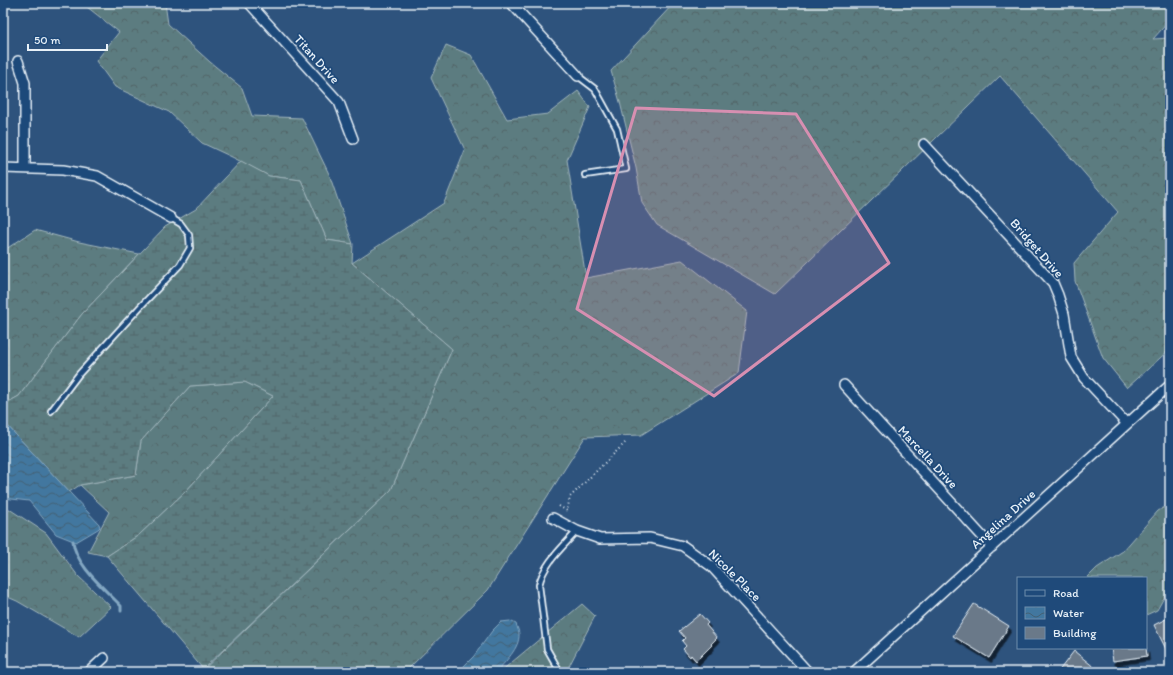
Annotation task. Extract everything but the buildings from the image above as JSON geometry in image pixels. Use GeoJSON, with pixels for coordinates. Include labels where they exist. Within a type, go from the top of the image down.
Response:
{"type":"FeatureCollection","features":[{"type":"Feature","properties":{"kind":"street","name":"Titan Drive"},"geometry":{"type":"LineString","coordinates":[[249,3],[339,102],[353,139]]}},
{"type":"Feature","properties":{"kind":"street"},"geometry":{"type":"LineString","coordinates":[[511,3],[578,76]]}},
{"type":"Feature","properties":{"kind":"street"},"geometry":{"type":"LineString","coordinates":[[18,61],[25,83],[25,168]]}},
{"type":"Feature","properties":{"kind":"street","name":"Bridget Drive"},"geometry":{"type":"LineString","coordinates":[[924,144],[1053,282],[1064,314],[1071,357],[1084,378],[1127,424]]}},
{"type":"Feature","properties":{"kind":"street"},"geometry":{"type":"LineString","coordinates":[[3,168],[63,170],[97,176],[171,218]]}},
{"type":"Feature","properties":{"kind":"street","name":"Marcella Drive"},"geometry":{"type":"LineString","coordinates":[[844,385],[992,547]]}},
{"type":"Feature","properties":{"kind":"street","name":"Angelina Drive"},"geometry":{"type":"LineString","coordinates":[[854,672],[1170,385]]}},
{"type":"Feature","properties":{"kind":"street","name":"Nicole Place"},"geometry":{"type":"LineString","coordinates":[[552,518],[577,531],[600,539],[650,538],[683,546],[711,566],[808,672]]}},
{"type":"Feature","properties":{"kind":"street"},"geometry":{"type":"LineString","coordinates":[[89,672],[104,658]]}},
{"type":"Feature","properties":{"kind":"lane"},"geometry":{"type":"LineString","coordinates":[[578,76],[595,89],[617,129],[626,169],[585,175]]}},
{"type":"Feature","properties":{"kind":"lane"},"geometry":{"type":"LineString","coordinates":[[51,411],[79,374],[180,264],[190,248],[189,235],[181,224],[171,218]]}},
{"type":"Feature","properties":{"kind":"lane"},"geometry":{"type":"LineString","coordinates":[[560,672],[547,649],[538,585],[546,565],[577,531]]}},
{"type":"Feature","properties":{"kind":"path"},"geometry":{"type":"LineString","coordinates":[[559,506],[567,511],[570,497],[626,442]]}},
{"type":"Feature","properties":{"kind":"highlighted area"},"geometry":{"type":"Polygon","coordinates":[[[636,108],[796,114],[889,263],[714,396],[577,309],[636,108]]]}},
{"type":"Feature","properties":{"kind":"green space"},"geometry":{"type":"Polygon","coordinates":[[[82,3],[165,3],[168,24],[210,62],[242,88],[252,116],[302,118],[329,174],[353,244],[327,240],[301,180],[269,176],[202,143],[169,112],[115,87],[96,61],[119,32],[82,3]]]}},
{"type":"Feature","properties":{"kind":"green space"},"geometry":{"type":"Polygon","coordinates":[[[674,3],[1170,3],[1170,20],[1153,39],[1170,38],[1170,349],[1127,388],[1103,358],[1075,281],[1074,263],[1118,212],[1000,76],[775,294],[657,225],[642,203],[636,168],[611,71],[674,3]]]}},
{"type":"Feature","properties":{"kind":"green space"},"geometry":{"type":"Polygon","coordinates":[[[446,45],[471,55],[507,119],[548,114],[578,91],[590,107],[567,160],[586,278],[682,260],[747,311],[739,373],[641,435],[585,437],[488,590],[405,672],[201,672],[391,490],[452,349],[352,263],[444,203],[465,150],[431,78],[446,45]]]}},
{"type":"Feature","properties":{"kind":"green space"},"geometry":{"type":"Polygon","coordinates":[[[241,161],[269,176],[301,180],[327,240],[353,244],[352,263],[452,349],[391,490],[203,669],[107,556],[139,535],[186,491],[273,396],[245,382],[190,386],[141,441],[136,475],[80,485],[69,492],[3,421],[3,405],[19,396],[82,314],[165,227],[196,209],[241,161]]]}},
{"type":"Feature","properties":{"kind":"green space"},"geometry":{"type":"Polygon","coordinates":[[[35,230],[79,242],[139,254],[82,314],[19,396],[3,405],[3,251],[35,230]]]}},
{"type":"Feature","properties":{"kind":"green space"},"geometry":{"type":"Polygon","coordinates":[[[245,382],[273,396],[186,491],[139,535],[107,556],[88,552],[109,512],[80,485],[136,475],[141,441],[190,386],[245,382]]]}},
{"type":"Feature","properties":{"kind":"green space"},"geometry":{"type":"Polygon","coordinates":[[[1170,504],[1170,587],[1157,610],[1147,615],[1147,577],[1088,577],[1097,568],[1123,551],[1158,511],[1170,504]]]}},
{"type":"Feature","properties":{"kind":"green space"},"geometry":{"type":"Polygon","coordinates":[[[3,505],[46,533],[78,576],[111,607],[79,637],[17,601],[3,595],[3,505]]]}},
{"type":"Feature","properties":{"kind":"green space"},"geometry":{"type":"Polygon","coordinates":[[[582,604],[595,616],[566,672],[500,672],[582,604]]]}},
{"type":"Feature","properties":{"kind":"water"},"geometry":{"type":"Polygon","coordinates":[[[3,421],[99,524],[100,527],[98,529],[76,542],[56,534],[29,501],[3,498],[3,421]]]}},
{"type":"Feature","properties":{"kind":"water"},"geometry":{"type":"Polygon","coordinates":[[[510,621],[516,624],[519,639],[515,650],[496,672],[449,672],[450,670],[462,668],[474,656],[492,631],[501,622],[510,621]]]}},
{"type":"Feature","properties":{"kind":"waterway"},"geometry":{"type":"LineString","coordinates":[[73,541],[75,550],[85,568],[121,606],[121,611]]}}]}
